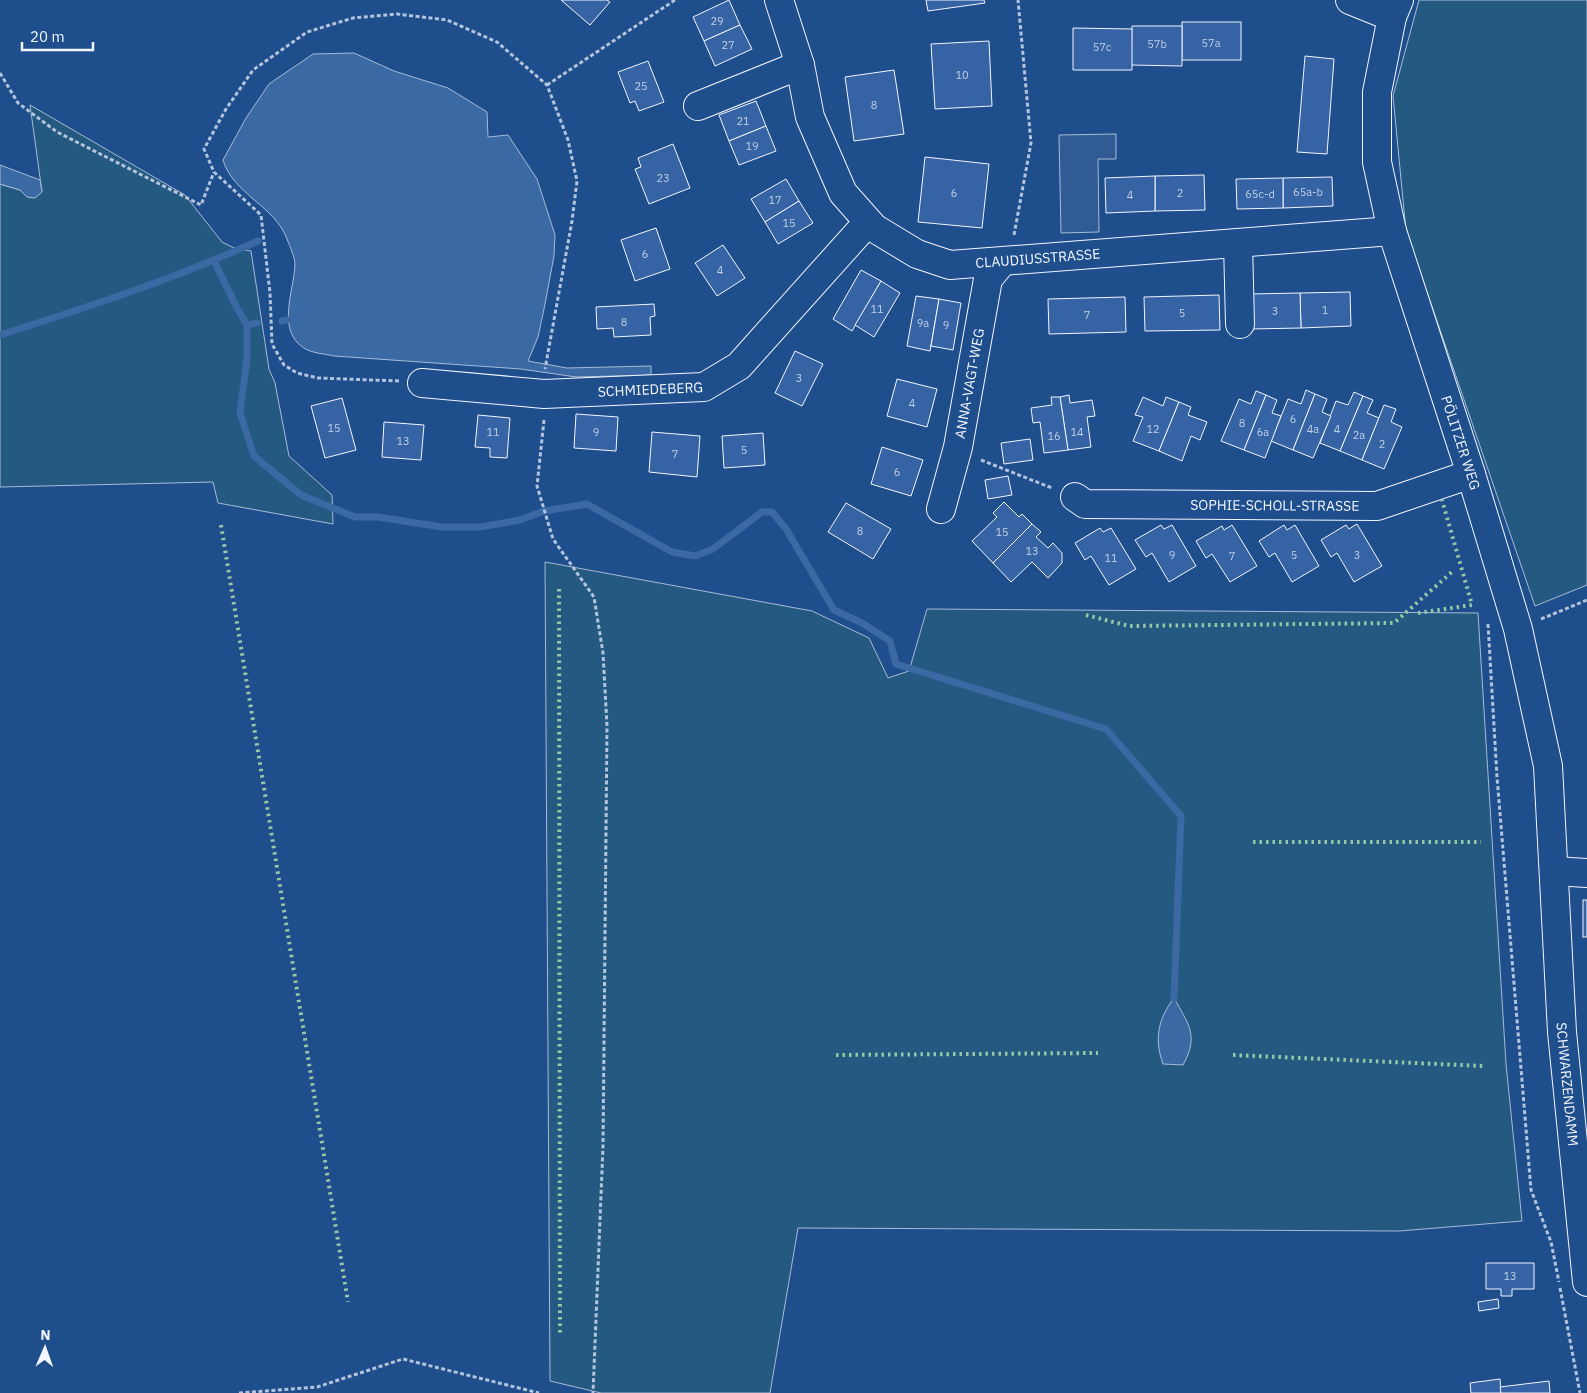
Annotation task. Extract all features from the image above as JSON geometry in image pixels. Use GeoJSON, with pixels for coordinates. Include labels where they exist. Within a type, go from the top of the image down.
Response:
{"type":"FeatureCollection","features":[{"type":"Feature","properties":{"kind":"street","name":"CLAUDIUSSTRASSE"},"geometry":{"type":"LineString","coordinates":[[779,0],[800,65],[810,117],[843,192],[874,228],[917,254],[950,265],[1392,231]]}},
{"type":"Feature","properties":{"kind":"street"},"geometry":{"type":"LineString","coordinates":[[1350,0],[1395,8]]}},
{"type":"Feature","properties":{"kind":"street","name":"PÖLITZER WEG"},"geometry":{"type":"LineString","coordinates":[[1395,8],[1377,92],[1377,162],[1392,231],[1471,474],[1518,629],[1548,766],[1554,879]]}},
{"type":"Feature","properties":{"kind":"street"},"geometry":{"type":"LineString","coordinates":[[698,106],[800,65]]}},
{"type":"Feature","properties":{"kind":"street","name":"SCHMIEDEBERG"},"geometry":{"type":"LineString","coordinates":[[422,383],[544,394],[704,387],[740,366],[868,222]]}},
{"type":"Feature","properties":{"kind":"street"},"geometry":{"type":"LineString","coordinates":[[1238,243],[1240,324]]}},
{"type":"Feature","properties":{"kind":"street","name":"ANNA-VAGT-WEG"},"geometry":{"type":"LineString","coordinates":[[940,509],[956,452],[988,279],[1002,262]]}},
{"type":"Feature","properties":{"kind":"street","name":"SOPHIE-SCHOLL-STRASSE"},"geometry":{"type":"LineString","coordinates":[[1075,497],[1085,504],[1376,506],[1471,474]]}},
{"type":"Feature","properties":{"kind":"street"},"geometry":{"type":"LineString","coordinates":[[1554,879],[1587,873]]}},
{"type":"Feature","properties":{"kind":"street","name":"SCHWARZENDAMM"},"geometry":{"type":"LineString","coordinates":[[1554,879],[1562,1032],[1587,1282]]}},
{"type":"Feature","properties":{"kind":"path"},"geometry":{"type":"LineString","coordinates":[[547,86],[675,0]]}},
{"type":"Feature","properties":{"kind":"path"},"geometry":{"type":"LineString","coordinates":[[1002,262],[1016,228],[1031,143],[1018,0]]}},
{"type":"Feature","properties":{"kind":"path"},"geometry":{"type":"LineString","coordinates":[[422,383],[318,378],[297,374],[284,365],[272,344],[270,292],[261,215],[214,172],[204,149],[226,109],[253,70],[307,32],[353,18],[397,14],[447,20],[497,42],[547,86],[568,140],[577,181],[572,221],[545,365]]}},
{"type":"Feature","properties":{"kind":"path"},"geometry":{"type":"LineString","coordinates":[[0,74],[18,103],[57,132],[200,204],[214,172]]}},
{"type":"Feature","properties":{"kind":"path"},"geometry":{"type":"LineString","coordinates":[[544,394],[543,440],[537,486],[554,539],[594,597],[603,653],[607,726],[603,1146],[593,1393]]}},
{"type":"Feature","properties":{"kind":"path"},"geometry":{"type":"LineString","coordinates":[[956,452],[1075,497]]}},
{"type":"Feature","properties":{"kind":"path"},"geometry":{"type":"LineString","coordinates":[[1518,629],[1587,600]]}},
{"type":"Feature","properties":{"kind":"path"},"geometry":{"type":"LineString","coordinates":[[1488,620],[1497,777],[1531,1190],[1551,1242],[1580,1393]]}},
{"type":"Feature","properties":{"kind":"path"},"geometry":{"type":"LineString","coordinates":[[239,1393],[317,1387],[403,1359],[539,1393]]}},
{"type":"Feature","properties":{"kind":"shaded area"},"geometry":{"type":"Polygon","coordinates":[[[1419,0],[1587,0],[1587,585],[1535,606],[1406,231],[1393,96],[1419,0]]]}},
{"type":"Feature","properties":{"kind":"shaded area"},"geometry":{"type":"Polygon","coordinates":[[[354,53],[394,71],[448,88],[487,112],[488,137],[508,135],[537,179],[555,235],[554,256],[538,337],[528,361],[567,368],[651,366],[651,375],[576,377],[521,369],[334,356],[307,350],[296,341],[289,321],[295,262],[287,239],[273,218],[236,182],[228,172],[223,160],[246,118],[269,84],[313,54],[354,53]]]}},
{"type":"Feature","properties":{"kind":"shaded area"},"geometry":{"type":"Polygon","coordinates":[[[30,105],[185,195],[222,242],[234,248],[251,251],[269,369],[275,383],[289,456],[332,495],[333,524],[218,503],[213,482],[0,487],[0,184],[20,190],[42,192],[30,105]]]}},
{"type":"Feature","properties":{"kind":"shaded area"},"geometry":{"type":"Polygon","coordinates":[[[1116,134],[1116,159],[1098,159],[1099,232],[1061,233],[1059,135],[1116,134]]]}},
{"type":"Feature","properties":{"kind":"shaded area"},"geometry":{"type":"Polygon","coordinates":[[[0,165],[40,180],[42,192],[35,198],[27,197],[20,190],[0,184],[0,165]]]}},
{"type":"Feature","properties":{"kind":"shaded area"},"geometry":{"type":"Polygon","coordinates":[[[545,562],[812,611],[869,638],[888,678],[909,671],[927,609],[1478,613],[1506,1064],[1522,1221],[1399,1231],[798,1228],[770,1393],[601,1393],[550,1381],[545,562]]]}},
{"type":"Feature","properties":{"kind":"shaded area"},"geometry":{"type":"Polygon","coordinates":[[[1174,998],[1188,1023],[1191,1038],[1188,1055],[1183,1065],[1163,1064],[1160,1055],[1159,1030],[1164,1014],[1174,998]]]}},
{"type":"Feature","properties":{"kind":"building"},"geometry":{"type":"Polygon","coordinates":[[[561,0],[607,0],[610,2],[590,25],[561,0]]]}},
{"type":"Feature","properties":{"kind":"building"},"geometry":{"type":"Polygon","coordinates":[[[729,0],[740,25],[704,41],[693,17],[729,0]]]}},
{"type":"Feature","properties":{"kind":"building"},"geometry":{"type":"Polygon","coordinates":[[[926,0],[984,0],[985,3],[928,11],[926,0]]]}},
{"type":"Feature","properties":{"kind":"building"},"geometry":{"type":"Polygon","coordinates":[[[1182,22],[1241,22],[1241,60],[1182,60],[1182,22]]]}},
{"type":"Feature","properties":{"kind":"building"},"geometry":{"type":"Polygon","coordinates":[[[740,25],[752,49],[715,66],[704,41],[740,25]]]}},
{"type":"Feature","properties":{"kind":"building"},"geometry":{"type":"Polygon","coordinates":[[[1132,26],[1182,26],[1182,66],[1131,65],[1132,26]]]}},
{"type":"Feature","properties":{"kind":"building"},"geometry":{"type":"Polygon","coordinates":[[[1073,28],[1132,29],[1132,70],[1073,70],[1073,28]]]}},
{"type":"Feature","properties":{"kind":"building"},"geometry":{"type":"Polygon","coordinates":[[[989,41],[992,106],[935,109],[931,44],[989,41]]]}},
{"type":"Feature","properties":{"kind":"building"},"geometry":{"type":"Polygon","coordinates":[[[1305,56],[1334,59],[1327,154],[1297,152],[1305,56]]]}},
{"type":"Feature","properties":{"kind":"building"},"geometry":{"type":"Polygon","coordinates":[[[648,61],[664,102],[639,111],[635,101],[630,103],[618,72],[648,61]]]}},
{"type":"Feature","properties":{"kind":"building"},"geometry":{"type":"Polygon","coordinates":[[[894,70],[904,134],[854,141],[845,77],[894,70]]]}},
{"type":"Feature","properties":{"kind":"building"},"geometry":{"type":"Polygon","coordinates":[[[756,101],[766,126],[729,141],[719,115],[756,101]]]}},
{"type":"Feature","properties":{"kind":"building"},"geometry":{"type":"Polygon","coordinates":[[[766,126],[776,151],[739,165],[729,141],[766,126]]]}},
{"type":"Feature","properties":{"kind":"building"},"geometry":{"type":"Polygon","coordinates":[[[673,144],[690,188],[649,204],[635,169],[641,167],[638,158],[673,144]]]}},
{"type":"Feature","properties":{"kind":"building"},"geometry":{"type":"Polygon","coordinates":[[[925,157],[989,164],[982,228],[918,222],[925,157]]]}},
{"type":"Feature","properties":{"kind":"building"},"geometry":{"type":"Polygon","coordinates":[[[1204,175],[1205,210],[1155,211],[1155,176],[1204,175]]]}},
{"type":"Feature","properties":{"kind":"building"},"geometry":{"type":"Polygon","coordinates":[[[1155,176],[1155,211],[1106,213],[1105,178],[1155,176]]]}},
{"type":"Feature","properties":{"kind":"building"},"geometry":{"type":"Polygon","coordinates":[[[1332,177],[1333,206],[1283,208],[1283,178],[1332,177]]]}},
{"type":"Feature","properties":{"kind":"building"},"geometry":{"type":"Polygon","coordinates":[[[1283,178],[1283,208],[1237,209],[1236,179],[1283,178]]]}},
{"type":"Feature","properties":{"kind":"building"},"geometry":{"type":"Polygon","coordinates":[[[786,179],[799,201],[765,222],[751,199],[786,179]]]}},
{"type":"Feature","properties":{"kind":"building"},"geometry":{"type":"Polygon","coordinates":[[[799,201],[813,223],[778,244],[765,222],[799,201]]]}},
{"type":"Feature","properties":{"kind":"building"},"geometry":{"type":"Polygon","coordinates":[[[656,228],[670,269],[635,281],[621,240],[656,228]]]}},
{"type":"Feature","properties":{"kind":"building"},"geometry":{"type":"Polygon","coordinates":[[[723,245],[745,278],[717,296],[695,263],[723,245]]]}},
{"type":"Feature","properties":{"kind":"building"},"geometry":{"type":"Polygon","coordinates":[[[861,270],[881,281],[852,331],[833,319],[861,270]]]}},
{"type":"Feature","properties":{"kind":"building"},"geometry":{"type":"Polygon","coordinates":[[[881,281],[900,293],[874,337],[855,325],[881,281]]]}},
{"type":"Feature","properties":{"kind":"building"},"geometry":{"type":"Polygon","coordinates":[[[1350,292],[1351,326],[1301,328],[1300,293],[1350,292]]]}},
{"type":"Feature","properties":{"kind":"building"},"geometry":{"type":"Polygon","coordinates":[[[1300,293],[1301,328],[1251,329],[1250,294],[1300,293]]]}},
{"type":"Feature","properties":{"kind":"building"},"geometry":{"type":"Polygon","coordinates":[[[1219,295],[1220,330],[1145,331],[1144,297],[1219,295]]]}},
{"type":"Feature","properties":{"kind":"building"},"geometry":{"type":"Polygon","coordinates":[[[916,296],[939,299],[930,351],[907,346],[916,296]]]}},
{"type":"Feature","properties":{"kind":"building"},"geometry":{"type":"Polygon","coordinates":[[[1125,297],[1126,332],[1049,334],[1048,299],[1125,297]]]}},
{"type":"Feature","properties":{"kind":"building"},"geometry":{"type":"Polygon","coordinates":[[[939,299],[961,303],[953,350],[931,346],[939,299]]]}},
{"type":"Feature","properties":{"kind":"building"},"geometry":{"type":"Polygon","coordinates":[[[654,304],[655,316],[650,317],[651,335],[614,337],[613,328],[597,329],[596,307],[654,304]]]}},
{"type":"Feature","properties":{"kind":"building"},"geometry":{"type":"Polygon","coordinates":[[[795,351],[823,364],[802,406],[775,393],[795,351]]]}},
{"type":"Feature","properties":{"kind":"building"},"geometry":{"type":"Polygon","coordinates":[[[897,379],[937,389],[927,427],[887,416],[897,379]]]}},
{"type":"Feature","properties":{"kind":"building"},"geometry":{"type":"Polygon","coordinates":[[[1306,390],[1315,394],[1293,450],[1271,441],[1288,399],[1301,404],[1306,390]]]}},
{"type":"Feature","properties":{"kind":"building"},"geometry":{"type":"Polygon","coordinates":[[[1256,391],[1266,395],[1244,450],[1221,441],[1239,399],[1251,404],[1256,391]]]}},
{"type":"Feature","properties":{"kind":"building"},"geometry":{"type":"Polygon","coordinates":[[[1354,392],[1363,396],[1340,451],[1320,443],[1336,401],[1348,405],[1354,392]]]}},
{"type":"Feature","properties":{"kind":"building"},"geometry":{"type":"Polygon","coordinates":[[[1315,394],[1327,399],[1322,412],[1331,416],[1313,458],[1293,450],[1315,394]]]}},
{"type":"Feature","properties":{"kind":"building"},"geometry":{"type":"Polygon","coordinates":[[[1069,395],[1070,403],[1092,400],[1095,416],[1087,417],[1091,447],[1068,450],[1060,397],[1069,395]]]}},
{"type":"Feature","properties":{"kind":"building"},"geometry":{"type":"Polygon","coordinates":[[[1266,395],[1277,400],[1272,413],[1281,416],[1265,458],[1244,450],[1266,395]]]}},
{"type":"Feature","properties":{"kind":"building"},"geometry":{"type":"Polygon","coordinates":[[[1363,396],[1373,400],[1367,413],[1379,418],[1362,460],[1340,451],[1363,396]]]}},
{"type":"Feature","properties":{"kind":"building"},"geometry":{"type":"Polygon","coordinates":[[[1051,397],[1060,397],[1068,450],[1044,453],[1040,422],[1033,423],[1031,408],[1052,405],[1051,397]]]}},
{"type":"Feature","properties":{"kind":"building"},"geometry":{"type":"Polygon","coordinates":[[[1143,397],[1163,406],[1166,397],[1179,402],[1159,451],[1133,441],[1143,417],[1135,415],[1143,397]]]}},
{"type":"Feature","properties":{"kind":"building"},"geometry":{"type":"Polygon","coordinates":[[[342,398],[356,450],[325,458],[311,406],[342,398]]]}},
{"type":"Feature","properties":{"kind":"building"},"geometry":{"type":"Polygon","coordinates":[[[1179,402],[1191,407],[1188,415],[1207,422],[1200,440],[1191,436],[1182,461],[1159,451],[1179,402]]]}},
{"type":"Feature","properties":{"kind":"building"},"geometry":{"type":"Polygon","coordinates":[[[1384,405],[1396,409],[1391,422],[1402,427],[1384,469],[1362,460],[1384,405]]]}},
{"type":"Feature","properties":{"kind":"building"},"geometry":{"type":"Polygon","coordinates":[[[576,414],[618,417],[616,451],[574,448],[576,414]]]}},
{"type":"Feature","properties":{"kind":"building"},"geometry":{"type":"Polygon","coordinates":[[[478,415],[510,418],[507,458],[490,457],[490,448],[475,447],[478,415]]]}},
{"type":"Feature","properties":{"kind":"building"},"geometry":{"type":"Polygon","coordinates":[[[384,422],[424,425],[421,460],[382,457],[384,422]]]}},
{"type":"Feature","properties":{"kind":"building"},"geometry":{"type":"Polygon","coordinates":[[[652,432],[700,436],[697,477],[649,472],[652,432]]]}},
{"type":"Feature","properties":{"kind":"building"},"geometry":{"type":"Polygon","coordinates":[[[763,433],[765,465],[724,468],[722,436],[763,433]]]}},
{"type":"Feature","properties":{"kind":"building"},"geometry":{"type":"Polygon","coordinates":[[[1030,439],[1033,460],[1004,464],[1001,443],[1030,439]]]}},
{"type":"Feature","properties":{"kind":"building"},"geometry":{"type":"Polygon","coordinates":[[[882,447],[923,460],[911,496],[871,484],[882,447]]]}},
{"type":"Feature","properties":{"kind":"building"},"geometry":{"type":"Polygon","coordinates":[[[1008,476],[1012,495],[988,499],[985,480],[1008,476]]]}},
{"type":"Feature","properties":{"kind":"building"},"geometry":{"type":"Polygon","coordinates":[[[1004,502],[1019,517],[1022,514],[1032,524],[993,563],[972,541],[997,517],[993,513],[1004,502]]]}},
{"type":"Feature","properties":{"kind":"building"},"geometry":{"type":"Polygon","coordinates":[[[846,503],[891,529],[873,559],[828,532],[846,503]]]}},
{"type":"Feature","properties":{"kind":"building"},"geometry":{"type":"Polygon","coordinates":[[[1032,524],[1041,532],[1036,537],[1048,548],[1053,543],[1062,553],[1062,563],[1048,578],[1032,562],[1011,582],[993,563],[1032,524]]]}},
{"type":"Feature","properties":{"kind":"building"},"geometry":{"type":"Polygon","coordinates":[[[1357,524],[1382,566],[1354,582],[1337,553],[1331,557],[1321,540],[1346,525],[1349,529],[1357,524]]]}},
{"type":"Feature","properties":{"kind":"building"},"geometry":{"type":"Polygon","coordinates":[[[1161,525],[1164,529],[1172,525],[1196,566],[1169,582],[1152,553],[1146,557],[1135,540],[1161,525]]]}},
{"type":"Feature","properties":{"kind":"building"},"geometry":{"type":"Polygon","coordinates":[[[1232,525],[1257,566],[1230,582],[1212,554],[1206,558],[1196,541],[1222,526],[1224,530],[1232,525]]]}},
{"type":"Feature","properties":{"kind":"building"},"geometry":{"type":"Polygon","coordinates":[[[1284,525],[1287,530],[1295,525],[1319,566],[1292,582],[1275,553],[1269,557],[1259,541],[1284,525]]]}},
{"type":"Feature","properties":{"kind":"building"},"geometry":{"type":"Polygon","coordinates":[[[1100,528],[1103,532],[1111,528],[1136,569],[1109,585],[1091,556],[1085,560],[1075,543],[1100,528]]]}},
{"type":"Feature","properties":{"kind":"building"},"geometry":{"type":"Polygon","coordinates":[[[1583,900],[1587,900],[1587,937],[1583,937],[1583,900]]]}},
{"type":"Feature","properties":{"kind":"building"},"geometry":{"type":"Polygon","coordinates":[[[1486,1263],[1534,1263],[1534,1289],[1512,1289],[1512,1296],[1501,1296],[1501,1289],[1486,1289],[1486,1263]]]}},
{"type":"Feature","properties":{"kind":"building"},"geometry":{"type":"Polygon","coordinates":[[[1498,1299],[1499,1308],[1479,1311],[1478,1302],[1498,1299]]]}},
{"type":"Feature","properties":{"kind":"building"},"geometry":{"type":"Polygon","coordinates":[[[1500,1379],[1501,1393],[1471,1393],[1470,1383],[1500,1379]]]}},
{"type":"Feature","properties":{"kind":"building"},"geometry":{"type":"Polygon","coordinates":[[[1549,1381],[1550,1393],[1501,1393],[1500,1387],[1549,1381]]]}},
{"type":"Feature","properties":{"kind":"waterway"},"geometry":{"type":"LineString","coordinates":[[0,335],[163,280],[258,241]]}},
{"type":"Feature","properties":{"kind":"waterway"},"geometry":{"type":"LineString","coordinates":[[214,261],[247,325],[247,359],[240,413],[254,456],[301,495],[355,517],[378,517],[442,527],[480,527],[520,520],[544,511],[587,504],[672,552],[695,556],[713,549],[762,512],[772,512],[786,529],[834,610],[862,623],[890,641],[896,664],[1106,729],[1181,816],[1174,998]]}},
{"type":"Feature","properties":{"kind":"waterway"},"geometry":{"type":"LineString","coordinates":[[282,321],[287,320]]}},
{"type":"Feature","properties":{"kind":"waterway"},"geometry":{"type":"LineString","coordinates":[[247,325],[257,323]]}},
{"type":"Feature","properties":{"kind":"hedge"},"geometry":{"type":"LineString","coordinates":[[1418,613],[1472,605],[1442,500]]}},
{"type":"Feature","properties":{"kind":"hedge"},"geometry":{"type":"LineString","coordinates":[[221,525],[348,1302]]}},
{"type":"Feature","properties":{"kind":"hedge"},"geometry":{"type":"LineString","coordinates":[[1086,615],[1129,626],[1394,623],[1453,571]]}},
{"type":"Feature","properties":{"kind":"hedge"},"geometry":{"type":"LineString","coordinates":[[559,589],[560,1336]]}},
{"type":"Feature","properties":{"kind":"hedge"},"geometry":{"type":"LineString","coordinates":[[1253,842],[1481,842]]}},
{"type":"Feature","properties":{"kind":"hedge"},"geometry":{"type":"LineString","coordinates":[[836,1055],[1098,1053]]}},
{"type":"Feature","properties":{"kind":"hedge"},"geometry":{"type":"LineString","coordinates":[[1233,1055],[1483,1066]]}}]}
